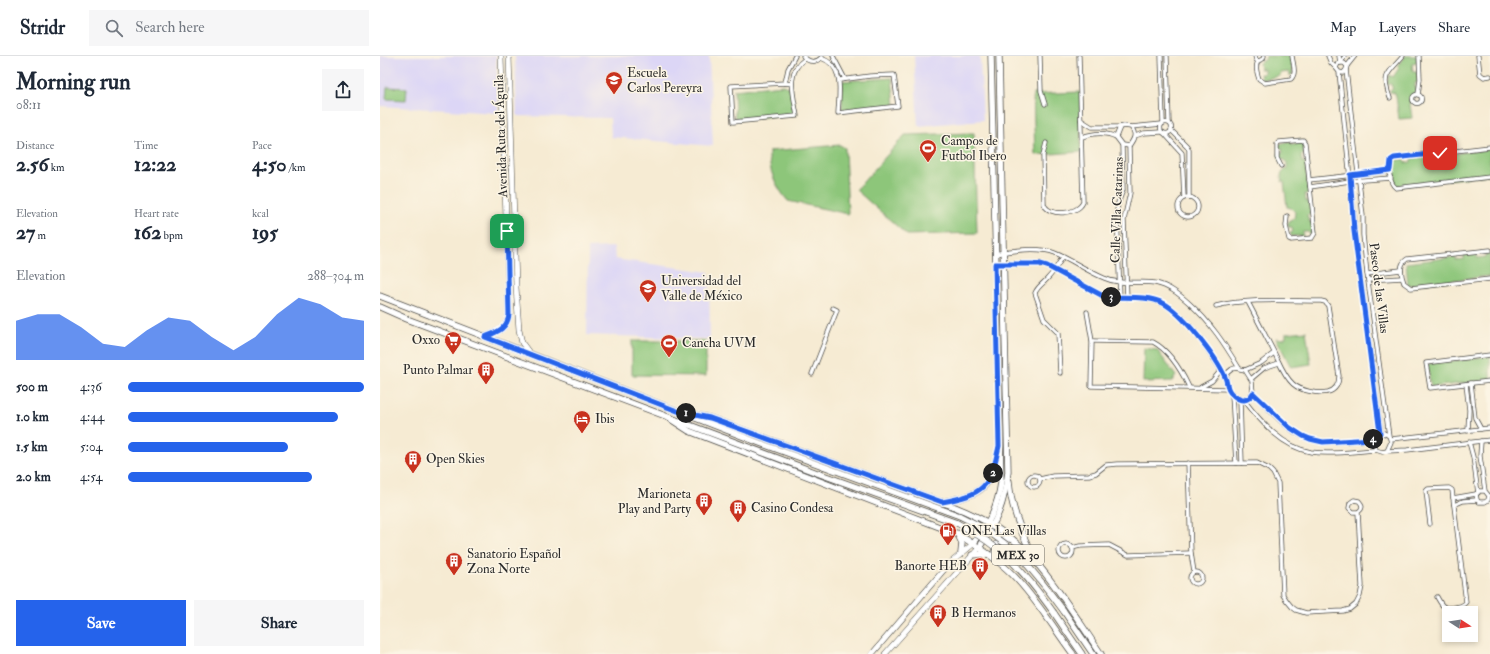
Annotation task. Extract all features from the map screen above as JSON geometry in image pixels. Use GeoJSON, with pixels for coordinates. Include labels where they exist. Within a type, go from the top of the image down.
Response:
{"type":"FeatureCollection","features":[{"type":"Feature","properties":{"kind":"main road"},"geometry":{"type":"LineString","coordinates":[[972,544],[991,524],[1000,491],[1001,471],[999,446],[991,56]]}},
{"type":"Feature","properties":{"kind":"main road"},"geometry":{"type":"LineString","coordinates":[[999,56],[1008,472],[1012,502],[1016,517],[1035,560],[1101,654]]}},
{"type":"Feature","properties":{"kind":"main road","name":"MEX 30"},"geometry":{"type":"LineString","coordinates":[[380,296],[680,412],[960,516],[984,528],[1002,540],[1019,556],[1044,585],[1093,654]]}},
{"type":"Feature","properties":{"kind":"main road","name":"MEX 30"},"geometry":{"type":"LineString","coordinates":[[380,307],[407,319],[820,474],[957,523],[986,540],[1006,556],[1027,577],[1082,654]]}},
{"type":"Feature","properties":{"kind":"main road"},"geometry":{"type":"LineString","coordinates":[[680,412],[710,418],[972,514],[991,524],[1035,560]]}},
{"type":"Feature","properties":{"kind":"main road"},"geometry":{"type":"LineString","coordinates":[[669,417],[678,425],[689,431],[957,534],[996,560],[1020,583],[1073,654]]}},
{"type":"Feature","properties":{"kind":"main road"},"geometry":{"type":"LineString","coordinates":[[942,502],[972,495],[986,485],[993,472],[999,446]]}},
{"type":"Feature","properties":{"kind":"main road"},"geometry":{"type":"LineString","coordinates":[[979,548],[1002,504],[1008,472]]}},
{"type":"Feature","properties":{"kind":"main road"},"geometry":{"type":"LineString","coordinates":[[957,534],[961,534],[971,529],[974,519],[972,514]]}},
{"type":"Feature","properties":{"kind":"main road"},"geometry":{"type":"LineString","coordinates":[[957,534],[962,544],[960,554]]}},
{"type":"Feature","properties":{"kind":"main road"},"geometry":{"type":"LineString","coordinates":[[996,560],[994,556],[995,546],[1002,539],[1012,540]]}},
{"type":"Feature","properties":{"kind":"main road"},"geometry":{"type":"LineString","coordinates":[[972,555],[988,554]]}},
{"type":"Feature","properties":{"kind":"street","name":"Avenida Ruta del Águila"},"geometry":{"type":"LineString","coordinates":[[485,337],[505,327],[509,315],[501,56]]}},
{"type":"Feature","properties":{"kind":"street","name":"Avenida Ruta del Águila"},"geometry":{"type":"LineString","coordinates":[[509,56],[516,287],[519,336],[522,343],[531,355]]}},
{"type":"Feature","properties":{"kind":"street"},"geometry":{"type":"LineString","coordinates":[[785,83],[791,63],[795,56]]}},
{"type":"Feature","properties":{"kind":"street"},"geometry":{"type":"LineString","coordinates":[[833,56],[837,61],[845,79]]}},
{"type":"Feature","properties":{"kind":"street"},"geometry":{"type":"LineString","coordinates":[[1040,56],[1041,91],[1045,104]]}},
{"type":"Feature","properties":{"kind":"street"},"geometry":{"type":"LineString","coordinates":[[1046,143],[1043,155],[1045,208],[1054,212],[1073,212],[1080,208],[1083,202],[1079,56]]}},
{"type":"Feature","properties":{"kind":"street"},"geometry":{"type":"LineString","coordinates":[[1161,56],[1162,124],[1160,127],[1182,153],[1184,198]]}},
{"type":"Feature","properties":{"kind":"street"},"geometry":{"type":"LineString","coordinates":[[1167,56],[1169,123],[1171,130],[1189,150],[1189,197]]}},
{"type":"Feature","properties":{"kind":"street"},"geometry":{"type":"LineString","coordinates":[[1255,56],[1256,60],[1258,61],[1257,70],[1259,79],[1265,82],[1291,79],[1294,76],[1292,56]]}},
{"type":"Feature","properties":{"kind":"street"},"geometry":{"type":"LineString","coordinates":[[1258,61],[1263,59],[1264,56]]}},
{"type":"Feature","properties":{"kind":"street","name":"Paseo de las Villas"},"geometry":{"type":"LineString","coordinates":[[1328,56],[1331,63],[1338,70],[1350,175],[1354,231],[1380,433]]}},
{"type":"Feature","properties":{"kind":"street"},"geometry":{"type":"LineString","coordinates":[[1339,56],[1340,62]]}},
{"type":"Feature","properties":{"kind":"street"},"geometry":{"type":"LineString","coordinates":[[1345,56],[1337,65],[1338,70],[1343,72],[1355,56]]}},
{"type":"Feature","properties":{"kind":"street"},"geometry":{"type":"LineString","coordinates":[[1390,98],[1386,85],[1387,75],[1403,56]]}},
{"type":"Feature","properties":{"kind":"street"},"geometry":{"type":"LineString","coordinates":[[1418,95],[1420,79],[1419,56]]}},
{"type":"Feature","properties":{"kind":"street"},"geometry":{"type":"LineString","coordinates":[[1478,56],[1480,74],[1484,77],[1490,76]]}},
{"type":"Feature","properties":{"kind":"street"},"geometry":{"type":"LineString","coordinates":[[792,84],[785,83],[731,86],[733,122],[797,116],[792,84],[793,75],[796,67],[804,58],[815,61],[822,57],[832,64],[840,80],[838,113],[898,106],[894,75],[870,76],[840,80]]}},
{"type":"Feature","properties":{"kind":"street"},"geometry":{"type":"LineString","coordinates":[[832,64],[837,61]]}},
{"type":"Feature","properties":{"kind":"street"},"geometry":{"type":"LineString","coordinates":[[1340,62],[1344,63],[1346,68]]}},
{"type":"Feature","properties":{"kind":"street"},"geometry":{"type":"LineString","coordinates":[[791,63],[796,67]]}},
{"type":"Feature","properties":{"kind":"street","name":"Paseo de las Villas"},"geometry":{"type":"LineString","coordinates":[[1346,68],[1363,216],[1363,235],[1367,274],[1390,438]]}},
{"type":"Feature","properties":{"kind":"street"},"geometry":{"type":"LineString","coordinates":[[503,120],[511,120]]}},
{"type":"Feature","properties":{"kind":"street"},"geometry":{"type":"LineString","coordinates":[[1081,120],[1092,127],[1131,127],[1162,124],[1166,122],[1169,123]]}},
{"type":"Feature","properties":{"kind":"street"},"geometry":{"type":"LineString","coordinates":[[1116,137],[1120,127]]}},
{"type":"Feature","properties":{"kind":"street"},"geometry":{"type":"LineString","coordinates":[[1131,127],[1135,136]]}},
{"type":"Feature","properties":{"kind":"street"},"geometry":{"type":"LineString","coordinates":[[1082,137],[1097,133],[1109,134],[1116,137],[1122,145],[1129,146],[1135,136],[1144,133],[1168,133],[1171,130]]}},
{"type":"Feature","properties":{"kind":"street"},"geometry":{"type":"LineString","coordinates":[[1281,166],[1276,153],[1277,144],[1279,142],[1303,140],[1305,143],[1316,232],[1314,236],[1312,238],[1289,239],[1286,226],[1287,216]]}},
{"type":"Feature","properties":{"kind":"street","name":"Calle Villa Catarinas"},"geometry":{"type":"LineString","coordinates":[[1120,298],[1117,210],[1123,190],[1122,145]]}},
{"type":"Feature","properties":{"kind":"street","name":"Calle Villa Catarinas"},"geometry":{"type":"LineString","coordinates":[[1127,298],[1124,220],[1130,193],[1129,146]]}},
{"type":"Feature","properties":{"kind":"street"},"geometry":{"type":"LineString","coordinates":[[1490,147],[1394,158],[1391,160],[1390,170],[1393,186],[1400,188],[1490,176]]}},
{"type":"Feature","properties":{"kind":"street"},"geometry":{"type":"LineString","coordinates":[[1309,180],[1390,170]]}},
{"type":"Feature","properties":{"kind":"street"},"geometry":{"type":"LineString","coordinates":[[1376,172],[1377,179]]}},
{"type":"Feature","properties":{"kind":"street"},"geometry":{"type":"LineString","coordinates":[[1310,187],[1359,180],[1391,178]]}},
{"type":"Feature","properties":{"kind":"street"},"geometry":{"type":"LineString","coordinates":[[1189,197],[1194,200],[1197,206],[1194,214],[1189,217],[1183,216],[1178,211],[1179,202],[1184,198],[1189,197]]}},
{"type":"Feature","properties":{"kind":"street"},"geometry":{"type":"LineString","coordinates":[[1490,250],[1407,259],[1403,263],[1402,270],[1402,278],[1404,283],[1411,288],[1490,279]]}},
{"type":"Feature","properties":{"kind":"street"},"geometry":{"type":"LineString","coordinates":[[995,254],[1003,252],[1047,251],[1063,257],[1104,278],[1119,283],[1156,283],[1174,290],[1213,327],[1239,368]]}},
{"type":"Feature","properties":{"kind":"street"},"geometry":{"type":"LineString","coordinates":[[1060,373],[1058,333],[1044,319],[1035,293],[1055,270],[1063,257]]}},
{"type":"Feature","properties":{"kind":"street"},"geometry":{"type":"LineString","coordinates":[[995,264],[1040,264],[1055,270],[1103,296],[1154,299],[1170,307],[1197,334],[1226,378],[1228,389],[1232,395],[1236,463]]}},
{"type":"Feature","properties":{"kind":"street"},"geometry":{"type":"LineString","coordinates":[[1367,274],[1402,270]]}},
{"type":"Feature","properties":{"kind":"street"},"geometry":{"type":"LineString","coordinates":[[1388,272],[1389,279]]}},
{"type":"Feature","properties":{"kind":"street"},"geometry":{"type":"LineString","coordinates":[[1368,280],[1402,278]]}},
{"type":"Feature","properties":{"kind":"street"},"geometry":{"type":"LineString","coordinates":[[1216,306],[1235,302],[1321,301],[1325,302],[1328,306],[1339,376],[1339,381],[1334,389],[1325,392],[1307,391],[1290,381],[1248,302]]}},
{"type":"Feature","properties":{"kind":"street"},"geometry":{"type":"LineString","coordinates":[[812,374],[836,310],[833,308]]}},
{"type":"Feature","properties":{"kind":"street"},"geometry":{"type":"LineString","coordinates":[[1087,312],[1092,341],[1091,386],[1200,387],[1228,389]]}},
{"type":"Feature","properties":{"kind":"street"},"geometry":{"type":"LineString","coordinates":[[1092,341],[1153,342],[1172,359],[1189,387]]}},
{"type":"Feature","properties":{"kind":"street"},"geometry":{"type":"LineString","coordinates":[[1244,370],[1261,363],[1274,353]]}},
{"type":"Feature","properties":{"kind":"street"},"geometry":{"type":"LineString","coordinates":[[1490,355],[1426,363],[1430,388],[1490,381]]}},
{"type":"Feature","properties":{"kind":"street"},"geometry":{"type":"LineString","coordinates":[[1252,379],[1264,368],[1279,362]]}},
{"type":"Feature","properties":{"kind":"street"},"geometry":{"type":"LineString","coordinates":[[1261,363],[1264,368]]}},
{"type":"Feature","properties":{"kind":"street"},"geometry":{"type":"LineString","coordinates":[[1226,378],[1228,372],[1232,369],[1239,368],[1244,370],[1252,379],[1253,393],[1250,398],[1242,400]]}},
{"type":"Feature","properties":{"kind":"street"},"geometry":{"type":"LineString","coordinates":[[1200,387],[1212,381],[1221,370]]}},
{"type":"Feature","properties":{"kind":"street"},"geometry":{"type":"LineString","coordinates":[[1471,383],[1475,418],[1481,429]]}},
{"type":"Feature","properties":{"kind":"street"},"geometry":{"type":"LineString","coordinates":[[1466,384],[1468,431]]}},
{"type":"Feature","properties":{"kind":"street"},"geometry":{"type":"LineString","coordinates":[[1253,393],[1289,427],[1310,439],[1323,442],[1373,439],[1380,433],[1390,438],[1490,428]]}},
{"type":"Feature","properties":{"kind":"street"},"geometry":{"type":"LineString","coordinates":[[1232,395],[1242,400],[1288,444],[1296,448],[1318,453],[1376,450],[1382,452],[1388,450],[1490,440]]}},
{"type":"Feature","properties":{"kind":"street"},"geometry":{"type":"LineString","coordinates":[[1242,400],[1242,463]]}},
{"type":"Feature","properties":{"kind":"street"},"geometry":{"type":"LineString","coordinates":[[1468,410],[1474,409]]}},
{"type":"Feature","properties":{"kind":"street"},"geometry":{"type":"LineString","coordinates":[[1235,437],[1241,437]]}},
{"type":"Feature","properties":{"kind":"street"},"geometry":{"type":"LineString","coordinates":[[1388,450],[1391,445],[1390,438]]}},
{"type":"Feature","properties":{"kind":"street"},"geometry":{"type":"LineString","coordinates":[[1373,439],[1373,445],[1376,450]]}},
{"type":"Feature","properties":{"kind":"street"},"geometry":{"type":"LineString","coordinates":[[1454,505],[1467,500],[1477,500],[1483,503],[1489,498],[1480,456],[1481,441]]}},
{"type":"Feature","properties":{"kind":"street"},"geometry":{"type":"LineString","coordinates":[[1469,442],[1473,457],[1477,500]]}},
{"type":"Feature","properties":{"kind":"street"},"geometry":{"type":"LineString","coordinates":[[1188,463],[1191,553],[1194,572]]}},
{"type":"Feature","properties":{"kind":"street"},"geometry":{"type":"LineString","coordinates":[[1040,479],[1053,476],[1089,475],[1096,473],[1103,467],[1109,465],[1242,463],[1265,466],[1276,478],[1279,491],[1283,595],[1289,604],[1296,610],[1306,613],[1343,611],[1350,609],[1358,601],[1362,586],[1358,512]]}},
{"type":"Feature","properties":{"kind":"street"},"geometry":{"type":"LineString","coordinates":[[1430,524],[1426,490],[1449,488],[1452,490],[1466,602],[1462,606],[1446,607],[1443,606],[1437,597]]}},
{"type":"Feature","properties":{"kind":"street"},"geometry":{"type":"LineString","coordinates":[[1453,498],[1477,493],[1481,490],[1487,492]]}},
{"type":"Feature","properties":{"kind":"street"},"geometry":{"type":"LineString","coordinates":[[872,654],[944,570],[972,544]]}},
{"type":"Feature","properties":{"kind":"street"},"geometry":{"type":"LineString","coordinates":[[1072,548],[1080,546],[1115,546],[1128,555],[1191,553]]}},
{"type":"Feature","properties":{"kind":"street"},"geometry":{"type":"LineString","coordinates":[[885,654],[979,548]]}},
{"type":"Feature","properties":{"kind":"street"},"geometry":{"type":"LineString","coordinates":[[960,554],[967,561]]}},
{"type":"Feature","properties":{"kind":"shaded area"},"geometry":{"type":"Polygon","coordinates":[[[380,56],[496,56],[498,113],[380,106],[380,56]]]}},
{"type":"Feature","properties":{"kind":"shaded area","name":"Escuela Carlos Pereyra"},"geometry":{"type":"Polygon","coordinates":[[[515,56],[709,56],[713,146],[611,137],[610,118],[517,116],[515,56]]]}},
{"type":"Feature","properties":{"kind":"shaded area"},"geometry":{"type":"Polygon","coordinates":[[[914,56],[980,56],[983,120],[918,126],[914,56]]]}},
{"type":"Feature","properties":{"kind":"shaded area","name":"Universidad del Valle de México"},"geometry":{"type":"Polygon","coordinates":[[[614,247],[615,259],[709,272],[710,339],[587,335],[588,248],[614,247]]]}},
{"type":"Feature","properties":{"kind":"green space"},"geometry":{"type":"Polygon","coordinates":[[[1266,56],[1291,56],[1292,75],[1289,75],[1289,72],[1280,73],[1280,76],[1261,79],[1260,74],[1264,74],[1264,69],[1260,69],[1259,63],[1265,60],[1266,56]]]}},
{"type":"Feature","properties":{"kind":"green space"},"geometry":{"type":"Polygon","coordinates":[[[1405,56],[1417,56],[1417,63],[1412,64],[1413,72],[1417,72],[1418,82],[1415,83],[1415,88],[1418,88],[1418,91],[1412,96],[1410,103],[1412,118],[1399,119],[1395,93],[1390,92],[1390,90],[1393,89],[1390,83],[1387,84],[1389,75],[1393,77],[1399,68],[1397,66],[1405,56]]]}},
{"type":"Feature","properties":{"kind":"green space"},"geometry":{"type":"Polygon","coordinates":[[[892,78],[895,106],[842,110],[842,81],[892,78]]]}},
{"type":"Feature","properties":{"kind":"green space"},"geometry":{"type":"Polygon","coordinates":[[[783,85],[790,88],[795,114],[735,120],[734,90],[783,85]]]}},
{"type":"Feature","properties":{"kind":"green space"},"geometry":{"type":"Polygon","coordinates":[[[387,87],[407,88],[406,100],[386,99],[387,87]]]}},
{"type":"Feature","properties":{"kind":"green space"},"geometry":{"type":"Polygon","coordinates":[[[1080,92],[1081,152],[1035,155],[1033,94],[1080,92]]]}},
{"type":"Feature","properties":{"kind":"green space","name":"Campos de Futbol Ibero"},"geometry":{"type":"Polygon","coordinates":[[[974,133],[977,233],[907,235],[856,190],[905,135],[974,133]]]}},
{"type":"Feature","properties":{"kind":"green space"},"geometry":{"type":"Polygon","coordinates":[[[1296,141],[1302,141],[1304,144],[1304,154],[1301,155],[1302,162],[1305,162],[1309,194],[1305,194],[1306,201],[1309,201],[1311,214],[1307,215],[1309,222],[1312,221],[1313,233],[1311,236],[1309,232],[1303,232],[1303,236],[1291,236],[1290,233],[1293,232],[1292,227],[1288,227],[1288,222],[1294,219],[1295,212],[1291,208],[1287,207],[1284,182],[1282,182],[1281,177],[1287,168],[1287,163],[1285,160],[1279,159],[1278,154],[1283,153],[1282,148],[1279,148],[1279,144],[1291,142],[1292,145],[1297,144],[1296,141]]]}},
{"type":"Feature","properties":{"kind":"green space"},"geometry":{"type":"Polygon","coordinates":[[[840,145],[845,148],[848,214],[788,201],[776,184],[771,171],[769,151],[840,145]]]}},
{"type":"Feature","properties":{"kind":"green space"},"geometry":{"type":"Polygon","coordinates":[[[1490,149],[1490,175],[1396,186],[1392,168],[1393,161],[1404,159],[1405,163],[1411,162],[1411,158],[1425,157],[1426,161],[1436,160],[1436,156],[1490,149]]]}},
{"type":"Feature","properties":{"kind":"green space"},"geometry":{"type":"Polygon","coordinates":[[[1486,253],[1490,253],[1490,276],[1408,285],[1406,263],[1455,257],[1456,260],[1464,259],[1464,255],[1477,254],[1477,258],[1486,257],[1486,253]]]}},
{"type":"Feature","properties":{"kind":"green space"},"geometry":{"type":"Polygon","coordinates":[[[1306,331],[1311,364],[1291,367],[1276,338],[1283,339],[1286,337],[1286,333],[1306,331]]]}},
{"type":"Feature","properties":{"kind":"green space","name":"Cancha UVM"},"geometry":{"type":"Polygon","coordinates":[[[632,341],[706,341],[706,376],[632,375],[632,341]]]}},
{"type":"Feature","properties":{"kind":"green space"},"geometry":{"type":"Polygon","coordinates":[[[1144,348],[1157,350],[1176,376],[1172,381],[1143,382],[1144,348]]]}},
{"type":"Feature","properties":{"kind":"green space"},"geometry":{"type":"Polygon","coordinates":[[[1490,356],[1490,380],[1431,387],[1427,364],[1490,356]]]}},
{"type":"Feature","properties":{"kind":"place","name":"Escuela Carlos Pereyra"},"geometry":{"type":"Point","coordinates":[614,95]}},
{"type":"Feature","properties":{"kind":"place","name":"Campos de Futbol Ibero"},"geometry":{"type":"Point","coordinates":[928,163]}},
{"type":"Feature","properties":{"kind":"place","name":"Universidad del Valle de México"},"geometry":{"type":"Point","coordinates":[648,303]}},
{"type":"Feature","properties":{"kind":"place","name":"Oxxo"},"geometry":{"type":"Point","coordinates":[453,355]}},
{"type":"Feature","properties":{"kind":"place","name":"Cancha UVM"},"geometry":{"type":"Point","coordinates":[669,358]}},
{"type":"Feature","properties":{"kind":"place","name":"Punto Palmar"},"geometry":{"type":"Point","coordinates":[486,385]}},
{"type":"Feature","properties":{"kind":"place","name":"Ibis"},"geometry":{"type":"Point","coordinates":[582,434]}},
{"type":"Feature","properties":{"kind":"place","name":"Open Skies"},"geometry":{"type":"Point","coordinates":[413,474]}},
{"type":"Feature","properties":{"kind":"place","name":"Marioneta Play and Party"},"geometry":{"type":"Point","coordinates":[704,516]}},
{"type":"Feature","properties":{"kind":"place","name":"Casino Condesa"},"geometry":{"type":"Point","coordinates":[738,523]}},
{"type":"Feature","properties":{"kind":"place","name":"ONE Las Villas"},"geometry":{"type":"Point","coordinates":[948,546]}},
{"type":"Feature","properties":{"kind":"place","name":"Sanatorio Español Zona Norte"},"geometry":{"type":"Point","coordinates":[454,576]}},
{"type":"Feature","properties":{"kind":"place","name":"Banorte HEB"},"geometry":{"type":"Point","coordinates":[980,581]}},
{"type":"Feature","properties":{"kind":"place","name":"B Hermanos"},"geometry":{"type":"Point","coordinates":[938,628]}},
{"type":"Feature","properties":{"kind":"route"},"geometry":{"type":"LineString","coordinates":[[507,231],[509,287],[508,321],[505,327],[485,337],[680,412],[710,418],[942,502],[962,498],[979,491],[991,478],[996,464],[999,446],[995,264],[1040,264],[1047,266],[1103,296],[1154,299],[1170,307],[1197,334],[1226,378],[1228,390],[1235,397],[1240,400],[1246,400],[1250,398],[1253,393],[1289,427],[1310,439],[1323,442],[1373,439],[1380,433],[1354,231],[1350,175],[1390,170],[1391,160],[1394,158],[1440,153]]}}]}
